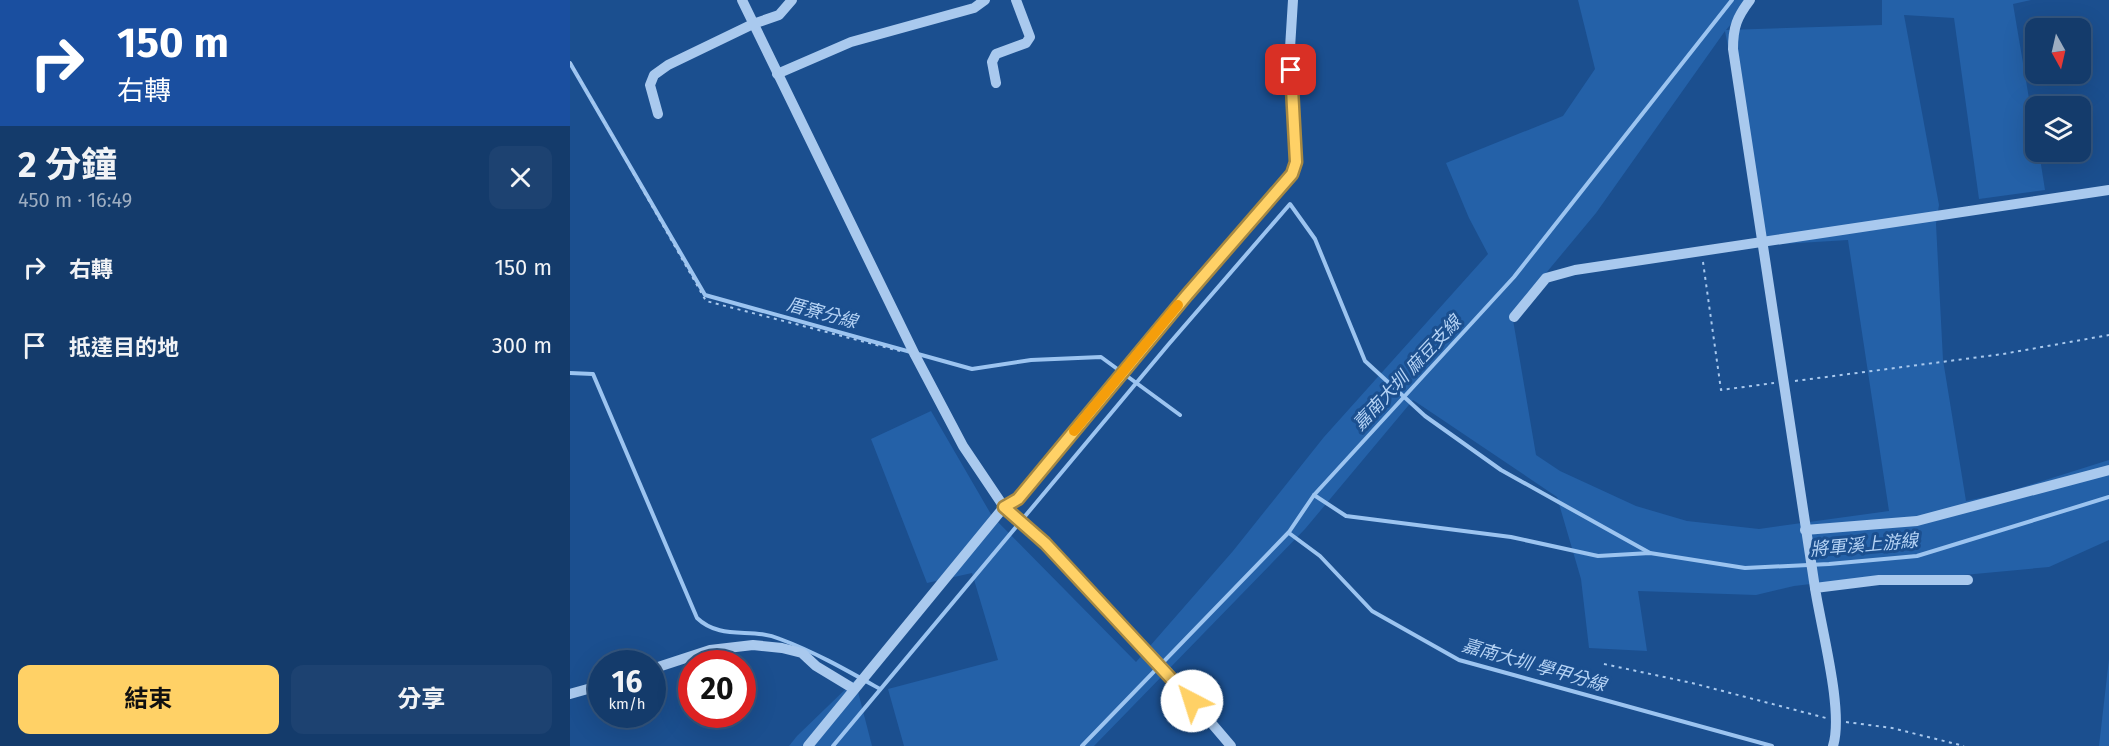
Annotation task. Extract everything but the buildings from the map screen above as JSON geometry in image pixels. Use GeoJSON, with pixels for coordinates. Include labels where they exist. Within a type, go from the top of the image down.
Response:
{"type":"FeatureCollection","features":[{"type":"Feature","properties":{"kind":"lane"},"geometry":{"type":"LineString","coordinates":[[742,0],[915,355],[963,446],[1004,507],[1045,543],[1135,637],[1230,746]]}},
{"type":"Feature","properties":{"kind":"lane"},"geometry":{"type":"LineString","coordinates":[[658,114],[650,85],[654,75],[668,65],[753,24],[779,15],[792,0]]}},
{"type":"Feature","properties":{"kind":"lane"},"geometry":{"type":"LineString","coordinates":[[777,74],[851,42],[974,8],[985,0]]}},
{"type":"Feature","properties":{"kind":"lane"},"geometry":{"type":"LineString","coordinates":[[996,83],[992,62],[996,54],[1026,43],[1030,37],[1016,0]]}},
{"type":"Feature","properties":{"kind":"lane"},"geometry":{"type":"LineString","coordinates":[[808,746],[1004,507],[1018,499],[1187,295],[1292,174],[1296,162],[1290,48],[1293,0]]}},
{"type":"Feature","properties":{"kind":"lane"},"geometry":{"type":"LineString","coordinates":[[1750,0],[1736,18],[1733,30],[1733,49],[1837,727],[1833,746]]}},
{"type":"Feature","properties":{"kind":"lane"},"geometry":{"type":"LineString","coordinates":[[1514,317],[1546,278],[1575,270],[2109,190]]}},
{"type":"Feature","properties":{"kind":"lane"},"geometry":{"type":"LineString","coordinates":[[1805,530],[1917,521],[2109,470]]}},
{"type":"Feature","properties":{"kind":"lane"},"geometry":{"type":"LineString","coordinates":[[1815,588],[1879,580],[1968,580]]}},
{"type":"Feature","properties":{"kind":"lane"},"geometry":{"type":"LineString","coordinates":[[666,664],[710,650],[753,645],[782,648],[802,653],[816,666],[854,689]]}},
{"type":"Feature","properties":{"kind":"lane"},"geometry":{"type":"LineString","coordinates":[[570,694],[588,689]]}},
{"type":"Feature","properties":{"kind":"path"},"geometry":{"type":"LineString","coordinates":[[570,62],[706,301],[915,355]]}},
{"type":"Feature","properties":{"kind":"path"},"geometry":{"type":"LineString","coordinates":[[1701,250],[1720,390],[2003,354],[2109,335]]}},
{"type":"Feature","properties":{"kind":"path"},"geometry":{"type":"LineString","coordinates":[[1604,664],[1692,683],[1837,727],[1892,728],[1964,746]]}},
{"type":"Feature","properties":{"kind":"shaded area"},"geometry":{"type":"Polygon","coordinates":[[[1578,0],[1751,0],[1726,30],[1882,25],[1882,0],[2031,0],[2013,4],[2029,96],[2025,96],[2025,162],[2041,162],[2045,190],[1979,199],[1954,18],[1904,15],[1939,205],[1936,224],[1943,360],[1966,501],[2004,493],[2109,460],[2109,540],[2049,567],[1942,577],[1887,575],[1794,586],[1756,595],[1638,591],[1647,651],[1589,648],[1581,579],[1557,497],[1413,400],[1305,529],[1094,746],[904,746],[888,689],[998,660],[972,573],[927,583],[871,439],[931,411],[992,516],[1136,662],[1233,551],[1324,437],[1488,254],[1469,218],[1446,163],[1563,116],[1595,69],[1578,0]],[[1725,31],[1596,213],[1512,314],[1536,455],[1560,471],[1636,506],[1687,521],[1759,529],[1889,511],[1848,240],[1767,245],[1725,31]]]}},
{"type":"Feature","properties":{"kind":"shaded area"},"geometry":{"type":"Polygon","coordinates":[[[2109,659],[2109,746],[2099,746],[2109,659]]]}},
{"type":"Feature","properties":{"kind":"shaded area"},"geometry":{"type":"Polygon","coordinates":[[[855,680],[872,746],[789,746],[797,736],[855,680]]]}},
{"type":"Feature","properties":{"kind":"waterway","name":"嘉南大圳 麻豆支線"},"geometry":{"type":"LineString","coordinates":[[1082,746],[1289,532],[1314,495],[1514,277],[1732,0]]}},
{"type":"Feature","properties":{"kind":"waterway","name":"厝寮分線"},"geometry":{"type":"LineString","coordinates":[[570,63],[705,295],[972,369],[1031,360],[1101,357],[1180,415]]}},
{"type":"Feature","properties":{"kind":"waterway"},"geometry":{"type":"LineString","coordinates":[[833,746],[1168,345],[1290,204],[1315,239],[1365,361],[1425,416],[1501,470],[1650,553]]}},
{"type":"Feature","properties":{"kind":"waterway"},"geometry":{"type":"LineString","coordinates":[[570,373],[593,374],[697,618],[706,625],[726,632],[759,634],[793,644],[880,689]]}},
{"type":"Feature","properties":{"kind":"waterway","name":"將軍溪上游線"},"geometry":{"type":"LineString","coordinates":[[1314,495],[1346,516],[1511,537],[1598,556],[1650,553],[1745,568],[1829,564],[1917,556],[2109,497]]}},
{"type":"Feature","properties":{"kind":"waterway","name":"嘉南大圳 學甲分線"},"geometry":{"type":"LineString","coordinates":[[1289,533],[1320,556],[1372,611],[1459,660],[1772,746]]}},
{"type":"Feature","properties":{"kind":"slow traffic"},"geometry":{"type":"LineString","coordinates":[[1074,431],[1178,305]]}},
{"type":"Feature","properties":{"kind":"route"},"geometry":{"type":"LineString","coordinates":[[1192,701],[1167,671],[1045,543],[1004,507],[1018,499],[1187,295],[1292,174],[1296,162],[1291,70]]}}]}
